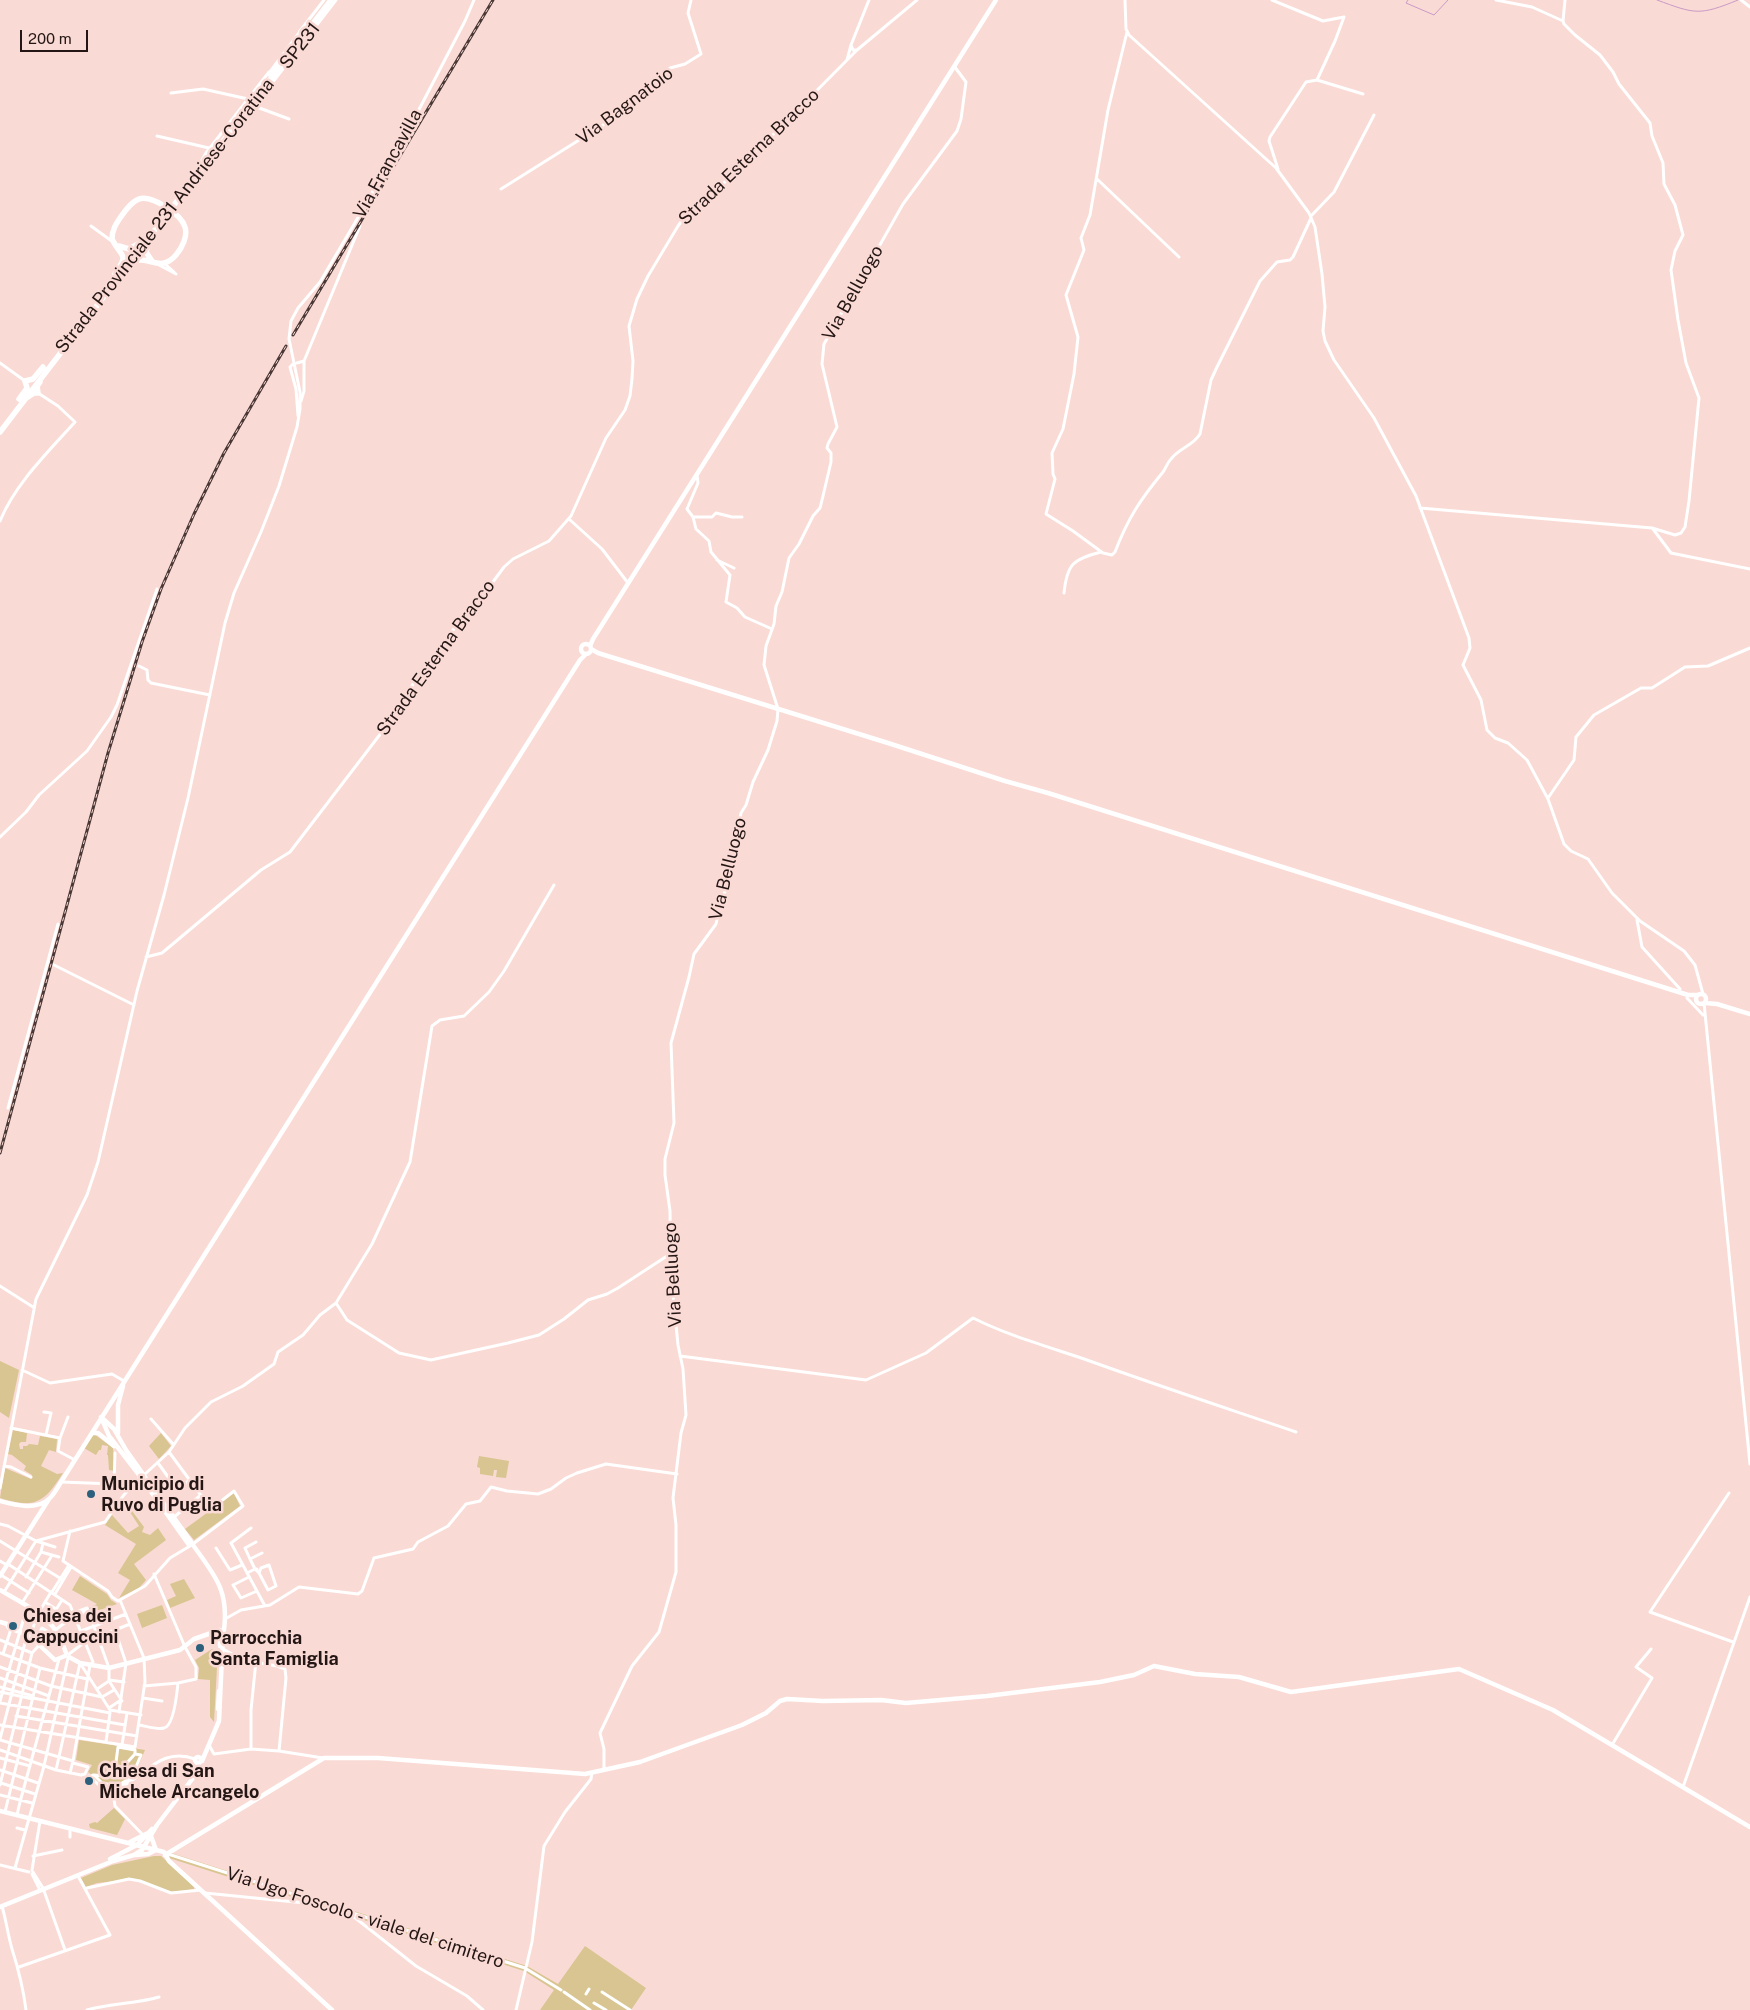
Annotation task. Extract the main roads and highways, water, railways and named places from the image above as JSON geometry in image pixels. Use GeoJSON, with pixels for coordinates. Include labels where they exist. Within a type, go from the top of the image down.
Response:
{"type":"FeatureCollection","features":[{"type":"Feature","properties":{"kind":"highway","name":"Strada Provinciale 231 Andriese-Coratina"},"geometry":{"type":"LineString","coordinates":[[0,432],[13,410],[51,358],[203,162],[325,0]]}},
{"type":"Feature","properties":{"kind":"highway","name":"Strada Provinciale 231 Andriese-Coratina"},"geometry":{"type":"LineString","coordinates":[[0,426],[59,353],[331,0]]}},
{"type":"Feature","properties":{"kind":"highway"},"geometry":{"type":"LineString","coordinates":[[110,237],[121,217],[134,202],[146,198],[162,204],[184,224],[186,234],[182,246],[172,259],[159,264],[142,259],[125,267]]}},
{"type":"Feature","properties":{"kind":"highway"},"geometry":{"type":"LineString","coordinates":[[159,264],[147,256],[146,247],[160,221]]}},
{"type":"Feature","properties":{"kind":"highway"},"geometry":{"type":"LineString","coordinates":[[110,237],[129,249],[140,243]]}},
{"type":"Feature","properties":{"kind":"highway"},"geometry":{"type":"LineString","coordinates":[[110,237],[120,250],[123,258],[122,264],[115,274]]}},
{"type":"Feature","properties":{"kind":"highway"},"geometry":{"type":"LineString","coordinates":[[13,410],[18,409],[30,395],[38,394],[38,384],[56,361],[59,353]]}},
{"type":"Feature","properties":{"kind":"highway"},"geometry":{"type":"LineString","coordinates":[[13,410],[27,388],[25,381],[33,379],[51,358]]}},
{"type":"Feature","properties":{"kind":"main road"},"geometry":{"type":"LineString","coordinates":[[0,1576],[62,1482],[135,1363],[996,0]]}},
{"type":"Feature","properties":{"kind":"main road"},"geometry":{"type":"LineString","coordinates":[[587,650],[1750,1014]]}},
{"type":"Feature","properties":{"kind":"main road"},"geometry":{"type":"LineString","coordinates":[[119,1436],[118,1406],[126,1378]]}},
{"type":"Feature","properties":{"kind":"main road"},"geometry":{"type":"LineString","coordinates":[[101,1418],[111,1425],[119,1436],[142,1476],[209,1570],[220,1592],[223,1610],[216,1723],[207,1746],[198,1760],[193,1778],[150,1834],[145,1847],[134,1855]]}},
{"type":"Feature","properties":{"kind":"main road"},"geometry":{"type":"LineString","coordinates":[[101,1418],[109,1436],[174,1517],[191,1545],[214,1574],[222,1589],[225,1619],[221,1633],[223,1649],[219,1721],[204,1755],[198,1760]]}},
{"type":"Feature","properties":{"kind":"main road"},"geometry":{"type":"LineString","coordinates":[[92,1433],[98,1433],[121,1452]]}},
{"type":"Feature","properties":{"kind":"main road"},"geometry":{"type":"LineString","coordinates":[[0,1501],[20,1506],[36,1504],[50,1498]]}},
{"type":"Feature","properties":{"kind":"main road"},"geometry":{"type":"LineString","coordinates":[[36,1504],[41,1507],[42,1511]]}},
{"type":"Feature","properties":{"kind":"main road"},"geometry":{"type":"LineString","coordinates":[[2,1591],[49,1621],[57,1630],[67,1656],[80,1663],[90,1665],[109,1668],[126,1662],[180,1650],[194,1639],[212,1633],[221,1633]]}},
{"type":"Feature","properties":{"kind":"main road"},"geometry":{"type":"LineString","coordinates":[[0,1622],[7,1624],[7,1627],[11,1629],[29,1636],[40,1644],[55,1660],[67,1656]]}},
{"type":"Feature","properties":{"kind":"main road"},"geometry":{"type":"LineString","coordinates":[[166,1854],[324,1758],[378,1758],[570,1773],[592,1772],[640,1762],[742,1725],[766,1713],[780,1701],[787,1698],[823,1701],[881,1700],[906,1703],[987,1696],[1100,1682],[1132,1676],[1154,1666],[1195,1674],[1237,1677],[1291,1692],[1458,1669],[1550,1708],[1749,1826]]}},
{"type":"Feature","properties":{"kind":"main road"},"geometry":{"type":"LineString","coordinates":[[2,1811],[128,1842],[136,1842],[166,1854],[169,1861],[332,2010]]}},
{"type":"Feature","properties":{"kind":"main road"},"geometry":{"type":"LineString","coordinates":[[2,1906],[121,1854],[143,1835],[150,1834]]}},
{"type":"Feature","properties":{"kind":"main road"},"geometry":{"type":"LineString","coordinates":[[136,1842],[150,1834]]}},
{"type":"Feature","properties":{"kind":"main road"},"geometry":{"type":"LineString","coordinates":[[150,1834],[157,1851]]}},
{"type":"Feature","properties":{"kind":"main road"},"geometry":{"type":"LineString","coordinates":[[121,1854],[128,1842]]}},
{"type":"Feature","properties":{"kind":"main road"},"geometry":{"type":"LineString","coordinates":[[42,1889],[113,1861],[157,1851]]}},
{"type":"Feature","properties":{"kind":"waterway"},"geometry":{"type":"LineString","coordinates":[[1408,0],[1406,3],[1434,15],[1448,0]]}},
{"type":"Feature","properties":{"kind":"waterway"},"geometry":{"type":"LineString","coordinates":[[1657,0],[1680,8],[1697,11],[1714,9],[1738,0]]}},
{"type":"Feature","properties":{"kind":"railway"},"geometry":{"type":"LineString","coordinates":[[293,335],[493,0]]}},
{"type":"Feature","properties":{"kind":"railway"},"geometry":{"type":"LineString","coordinates":[[0,1153],[108,753],[142,642],[161,589],[194,514],[224,453],[286,346]]}},
{"type":"Feature","properties":{"kind":"place","name":"Municipio di Ruvo di Puglia"},"geometry":{"type":"Point","coordinates":[91,1494]}},
{"type":"Feature","properties":{"kind":"place","name":"Chiesa dei Cappuccini"},"geometry":{"type":"Point","coordinates":[13,1626]}},
{"type":"Feature","properties":{"kind":"place","name":"Parrocchia Santa Famiglia"},"geometry":{"type":"Point","coordinates":[200,1648]}},
{"type":"Feature","properties":{"kind":"place","name":"Chiesa di San Michele Arcangelo"},"geometry":{"type":"Point","coordinates":[89,1781]}}]}
